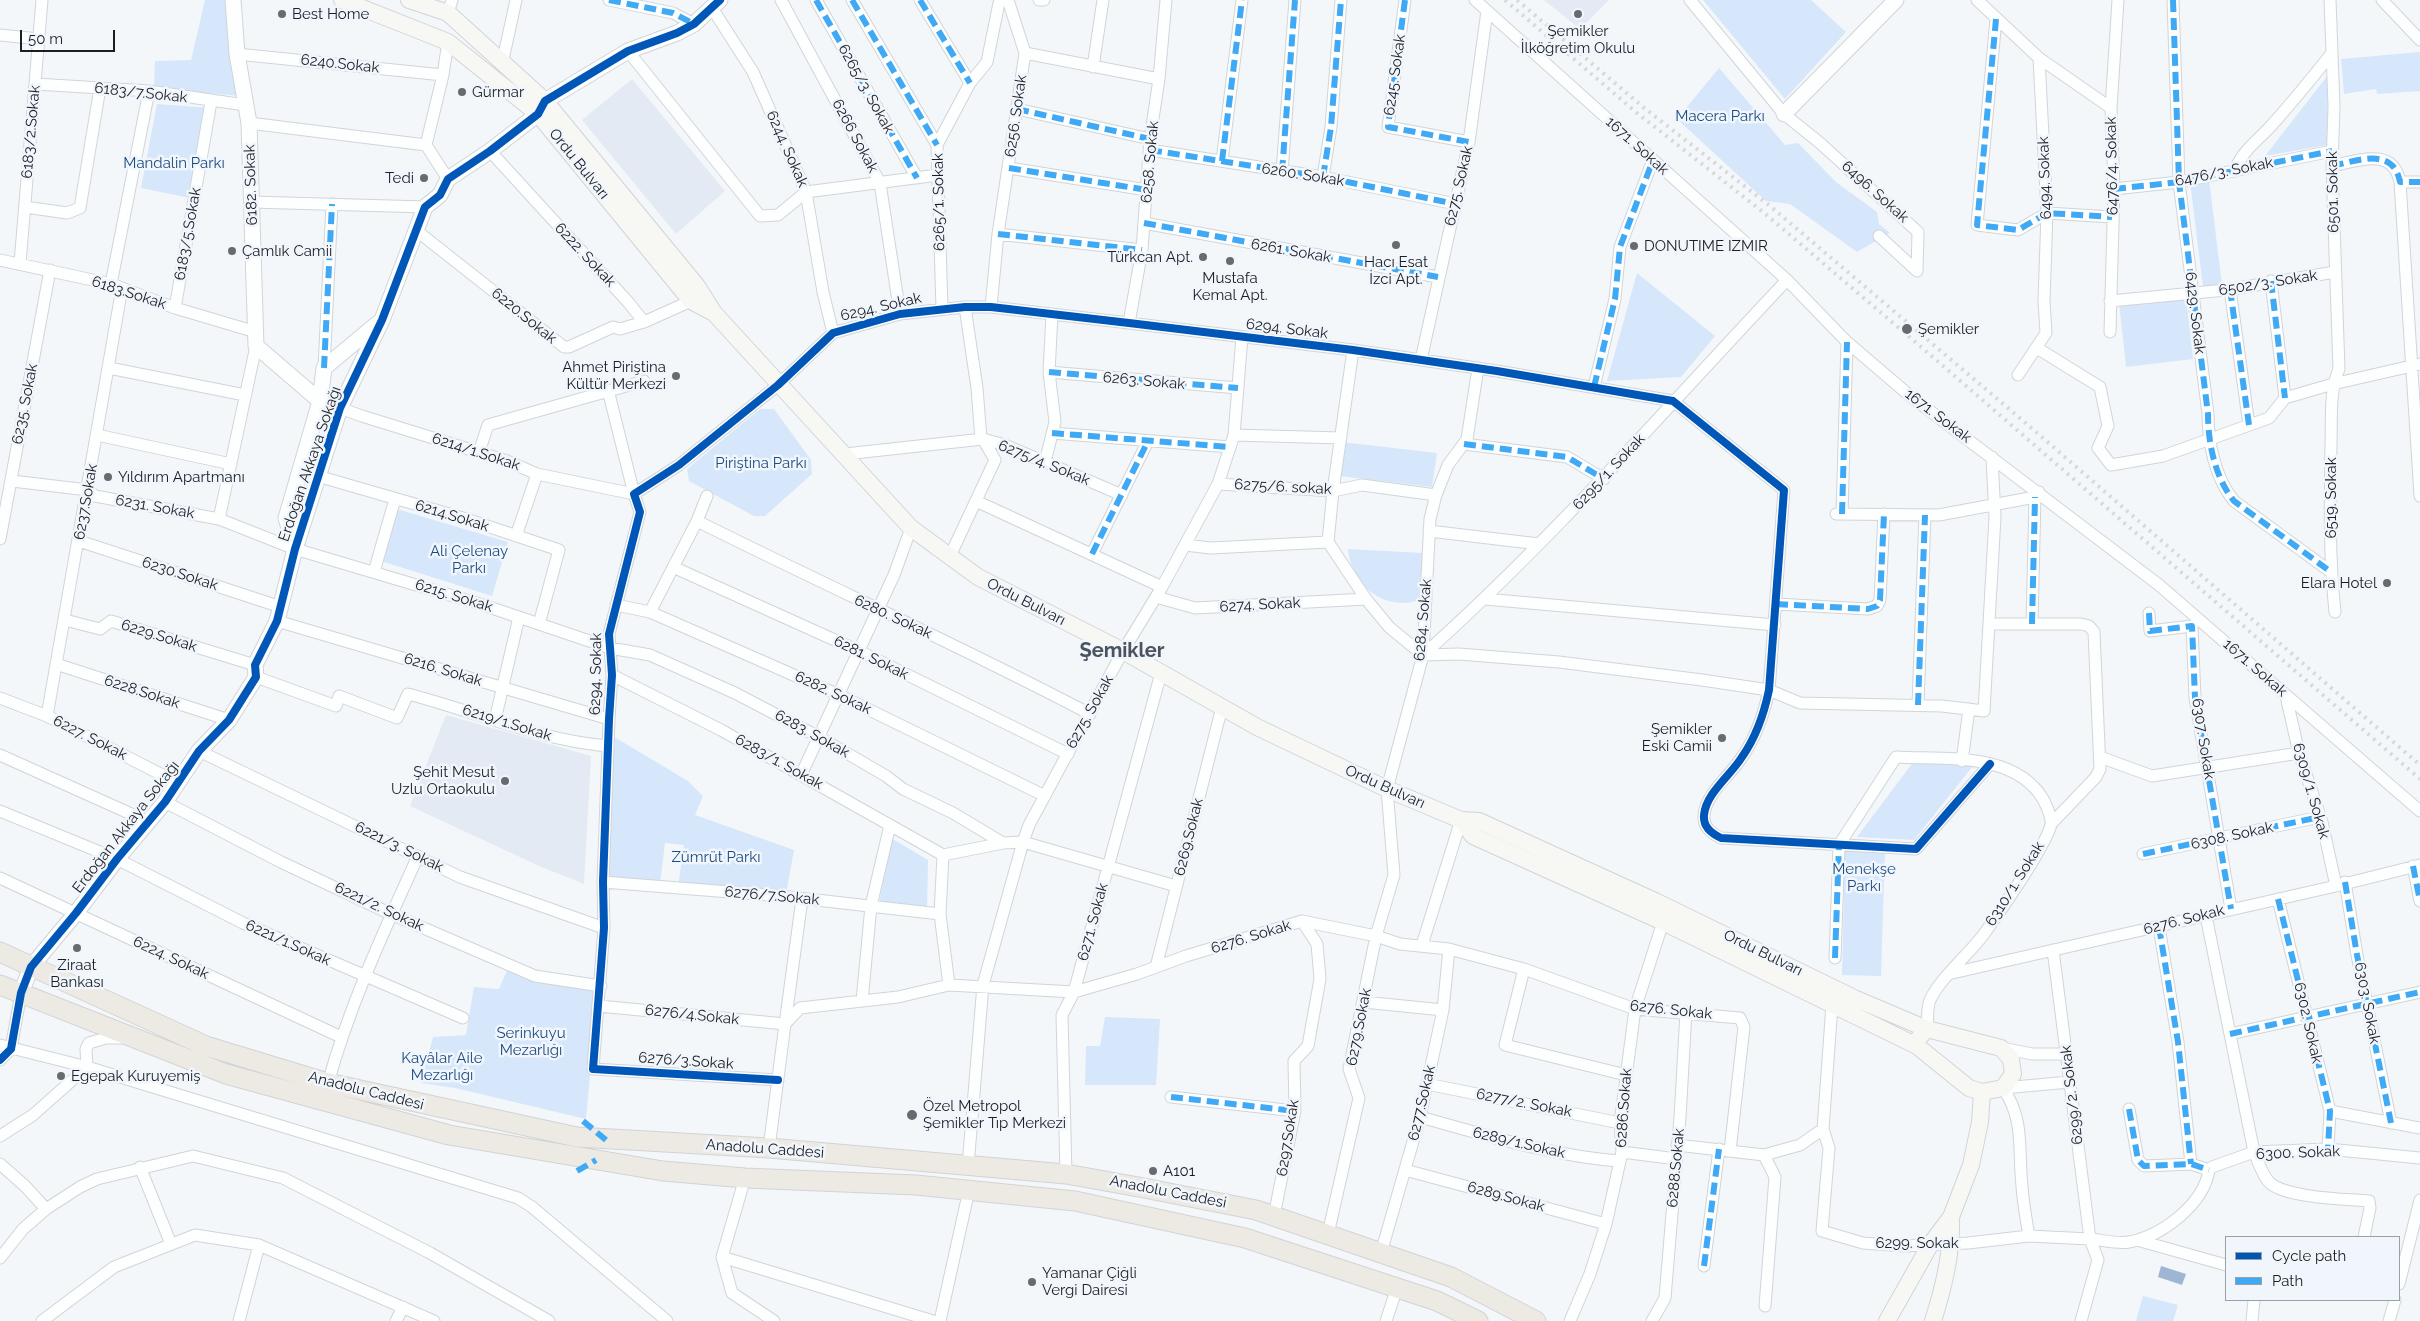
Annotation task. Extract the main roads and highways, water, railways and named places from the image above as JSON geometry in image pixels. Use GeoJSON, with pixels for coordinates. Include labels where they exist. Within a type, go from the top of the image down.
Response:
{"type":"FeatureCollection","features":[{"type":"Feature","properties":{"kind":"highway","name":"Anadolu Caddesi"},"geometry":{"type":"LineString","coordinates":[[0,952],[206,1046],[328,1083],[576,1137],[769,1148],[1066,1174],[1256,1210],[1451,1277],[1536,1321]]}},
{"type":"Feature","properties":{"kind":"highway","name":"Anadolu Caddesi"},"geometry":{"type":"LineString","coordinates":[[0,985],[226,1074],[449,1135],[663,1171],[745,1178],[916,1185],[1076,1201],[1245,1238],[1437,1301],[1478,1321]]}},
{"type":"Feature","properties":{"kind":"main road","name":"Ordu Bulvarı"},"geometry":{"type":"LineString","coordinates":[[342,0],[448,42],[541,107],[691,301],[714,313]]}},
{"type":"Feature","properties":{"kind":"main road","name":"Ordu Bulvarı"},"geometry":{"type":"LineString","coordinates":[[409,0],[450,6],[697,286],[714,313],[778,385],[845,454],[911,528],[978,577],[1123,651],[1257,727],[1387,789],[1462,820],[1479,821],[1657,902],[1854,998],[1927,1029],[2001,1048],[2008,1054],[2014,1068],[2010,1081],[2003,1088],[1982,1092],[1969,1088],[1917,1046],[1663,922],[1473,836],[1462,820]]}},
{"type":"Feature","properties":{"kind":"main road"},"geometry":{"type":"LineString","coordinates":[[1917,1046],[1918,1039],[1927,1029]]}},
{"type":"Feature","properties":{"kind":"main road"},"geometry":{"type":"LineString","coordinates":[[1887,1321],[1930,1245],[1951,1217],[1971,1166],[1980,1122],[1982,1092]]}},
{"type":"Feature","properties":{"kind":"main road"},"geometry":{"type":"LineString","coordinates":[[1933,1321],[1943,1288],[1951,1242],[1951,1217]]}},
{"type":"Feature","properties":{"kind":"railway"},"geometry":{"type":"LineString","coordinates":[[1505,0],[1637,113],[1763,212],[2420,779]]}},
{"type":"Feature","properties":{"kind":"railway"},"geometry":{"type":"LineString","coordinates":[[1517,0],[1643,107],[1770,206],[2028,425],[2420,765]]}},
{"type":"Feature","properties":{"kind":"place","name":"Best Home"},"geometry":{"type":"Point","coordinates":[282,14]}},
{"type":"Feature","properties":{"kind":"place","name":"Şemikler İlköğretim Okulu"},"geometry":{"type":"Point","coordinates":[1578,14]}},
{"type":"Feature","properties":{"kind":"place","name":"Gürmar"},"geometry":{"type":"Point","coordinates":[462,92]}},
{"type":"Feature","properties":{"kind":"place","name":"Tedi"},"geometry":{"type":"Point","coordinates":[424,178]}},
{"type":"Feature","properties":{"kind":"place","name":"Hacı Esat İzci Apt."},"geometry":{"type":"Point","coordinates":[1396,245]}},
{"type":"Feature","properties":{"kind":"place","name":"DONUTIME IZMIR"},"geometry":{"type":"Point","coordinates":[1634,246]}},
{"type":"Feature","properties":{"kind":"place","name":"Çamlık Camii"},"geometry":{"type":"Point","coordinates":[232,251]}},
{"type":"Feature","properties":{"kind":"place","name":"Türkcan Apt."},"geometry":{"type":"Point","coordinates":[1203,257]}},
{"type":"Feature","properties":{"kind":"place","name":"Mustafa Kemal Apt."},"geometry":{"type":"Point","coordinates":[1230,261]}},
{"type":"Feature","properties":{"kind":"place","name":"Şemikler"},"geometry":{"type":"Point","coordinates":[1907,329]}},
{"type":"Feature","properties":{"kind":"place","name":"Ahmet Piriştina Kültür Merkezi"},"geometry":{"type":"Point","coordinates":[676,376]}},
{"type":"Feature","properties":{"kind":"place","name":"Yıldırım Apartmanı"},"geometry":{"type":"Point","coordinates":[108,477]}},
{"type":"Feature","properties":{"kind":"place","name":"Elara Hotel"},"geometry":{"type":"Point","coordinates":[2387,583]}},
{"type":"Feature","properties":{"kind":"place","name":"Şemikler Eski Camii"},"geometry":{"type":"Point","coordinates":[1722,738]}},
{"type":"Feature","properties":{"kind":"place","name":"Şehit Mesut Uzlu Ortaokulu"},"geometry":{"type":"Point","coordinates":[505,781]}},
{"type":"Feature","properties":{"kind":"place","name":"Ziraat Bankası"},"geometry":{"type":"Point","coordinates":[77,948]}},
{"type":"Feature","properties":{"kind":"place","name":"Egepak Kuruyemiş"},"geometry":{"type":"Point","coordinates":[61,1076]}},
{"type":"Feature","properties":{"kind":"place","name":"Özel Metropol Şemikler Tıp Merkezi"},"geometry":{"type":"Point","coordinates":[912,1115]}},
{"type":"Feature","properties":{"kind":"place","name":"A101"},"geometry":{"type":"Point","coordinates":[1153,1171]}},
{"type":"Feature","properties":{"kind":"place","name":"Yamanar Çiğli Vergi Dairesi"},"geometry":{"type":"Point","coordinates":[1032,1282]}},
{"type":"Feature","properties":{"kind":"district","name":"Şemikler"},"geometry":{"type":"Point","coordinates":[1122,651]}},
{"type":"Feature","properties":{"kind":"park label","name":"Macera Parkı"},"geometry":{"type":"Point","coordinates":[1720,116]}},
{"type":"Feature","properties":{"kind":"park label","name":"Mandalin Parkı"},"geometry":{"type":"Point","coordinates":[174,163]}},
{"type":"Feature","properties":{"kind":"park label","name":"Piriştina Parkı"},"geometry":{"type":"Point","coordinates":[761,463]}},
{"type":"Feature","properties":{"kind":"park label","name":"Ali Çelenay Parkı"},"geometry":{"type":"Point","coordinates":[469,560]}},
{"type":"Feature","properties":{"kind":"park label","name":"Zümrüt Parkı"},"geometry":{"type":"Point","coordinates":[716,857]}},
{"type":"Feature","properties":{"kind":"park label","name":"Menekşe Parkı"},"geometry":{"type":"Point","coordinates":[1864,878]}},
{"type":"Feature","properties":{"kind":"park label","name":"Serinkuyu Mezarlığı"},"geometry":{"type":"Point","coordinates":[531,1042]}},
{"type":"Feature","properties":{"kind":"park label","name":"Kayâlar Aile Mezarlığı"},"geometry":{"type":"Point","coordinates":[442,1066]}}]}
